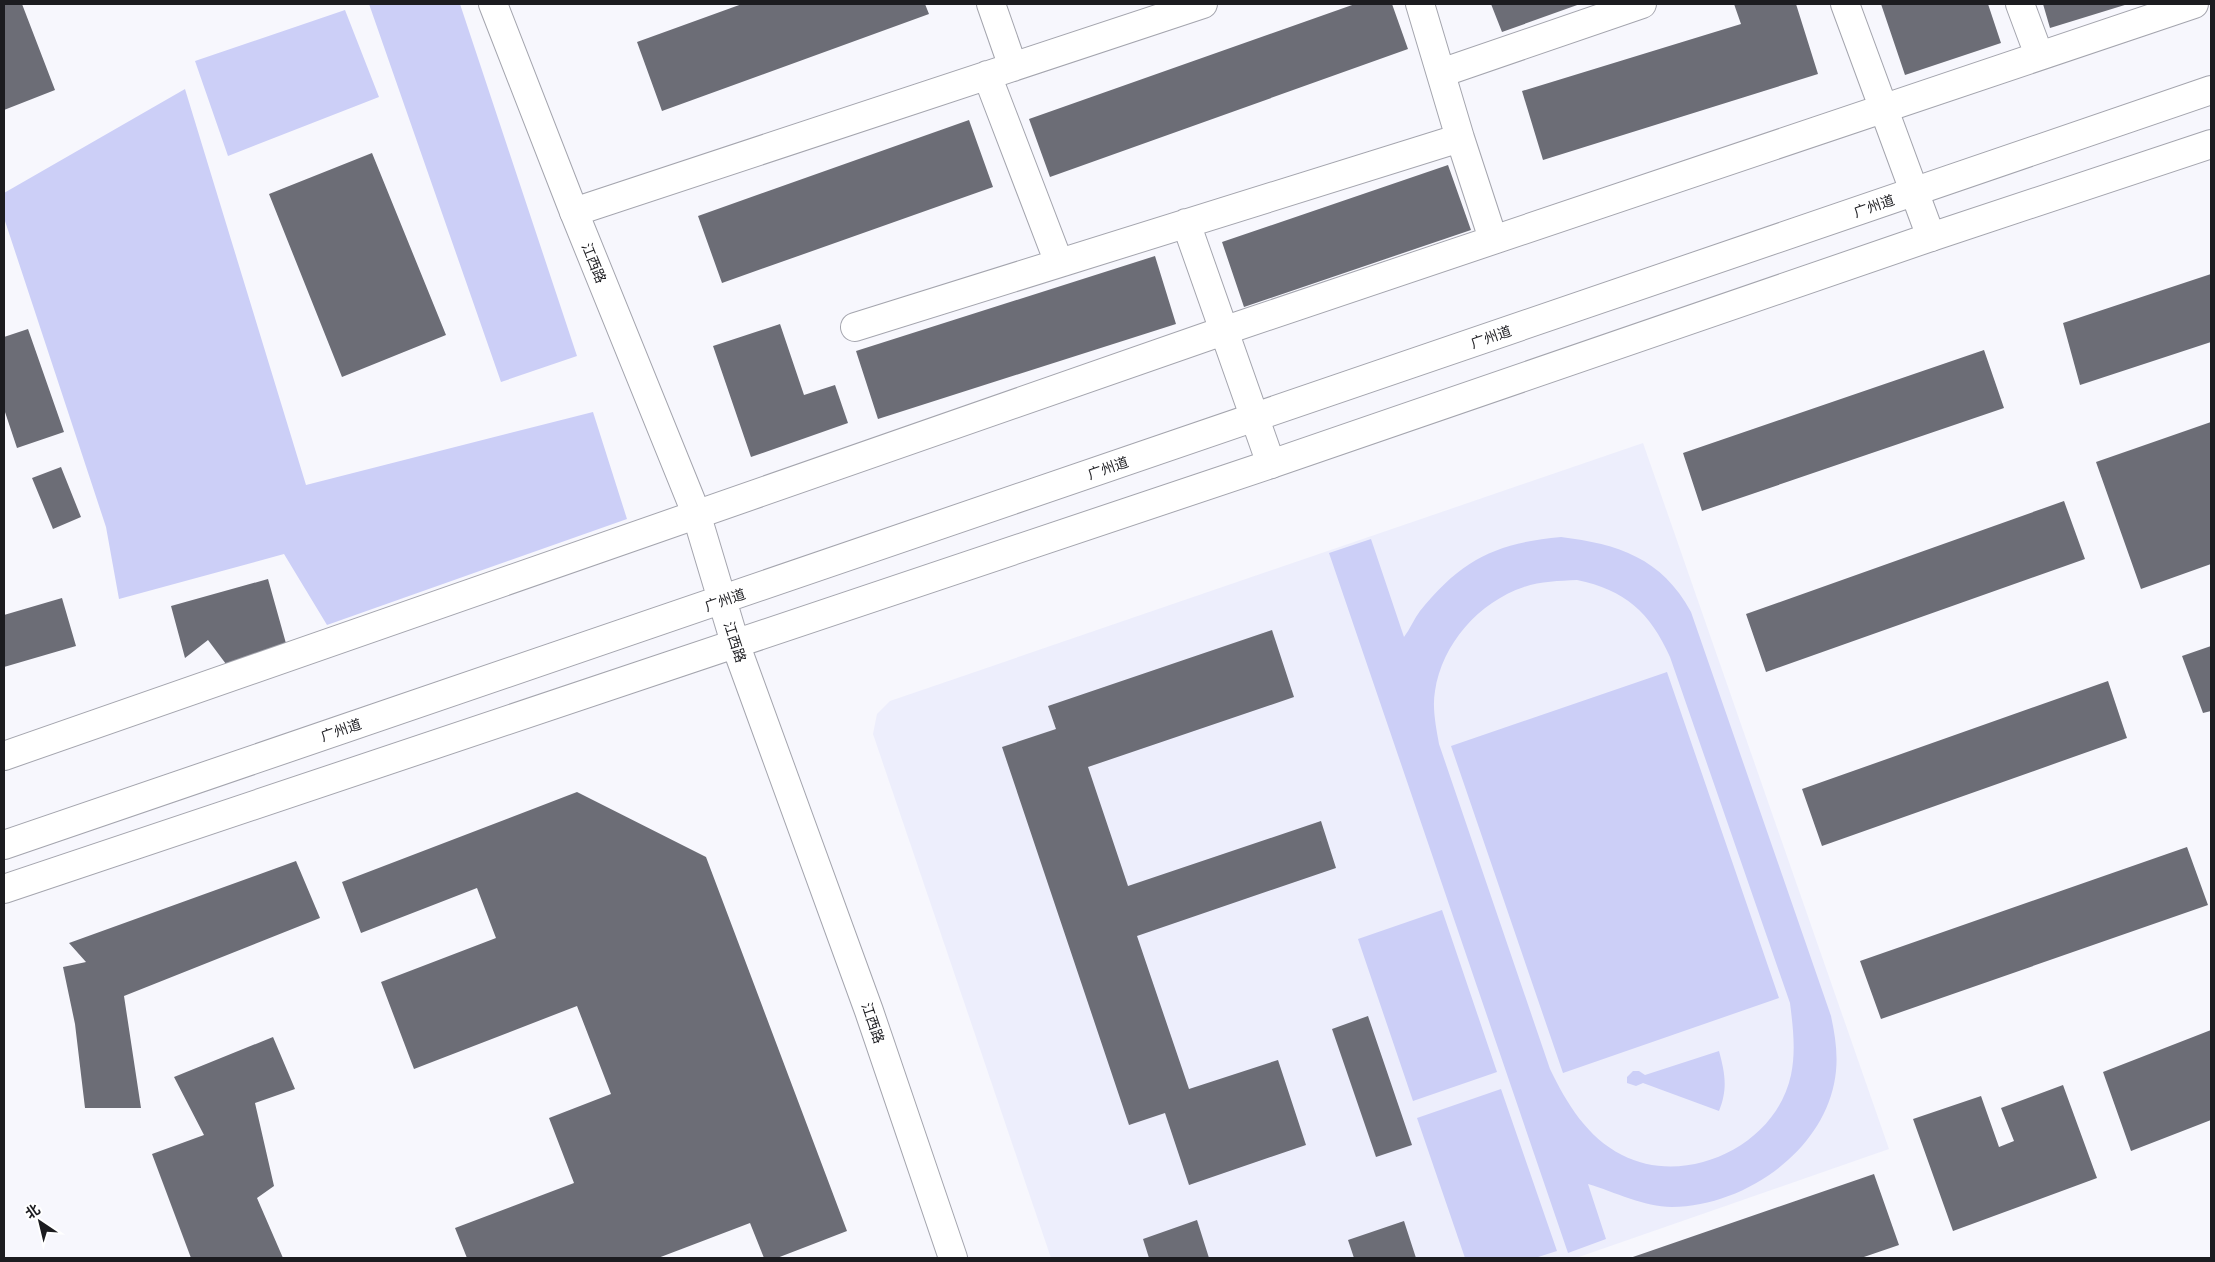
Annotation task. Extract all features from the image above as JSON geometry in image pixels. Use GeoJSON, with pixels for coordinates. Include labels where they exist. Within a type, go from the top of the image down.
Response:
{"type":"FeatureCollection","features":[{"type":"Feature","properties":{"kind":"street","name":"江西路"},"geometry":{"type":"LineString","coordinates":[[493,4],[574,212],[696,514],[735,643],[869,1011],[953,1258]]}},
{"type":"Feature","properties":{"kind":"street"},"geometry":{"type":"LineString","coordinates":[[991,4],[1013,67]]}},
{"type":"Feature","properties":{"kind":"street"},"geometry":{"type":"LineString","coordinates":[[574,212],[1202,4]]}},
{"type":"Feature","properties":{"kind":"street"},"geometry":{"type":"LineString","coordinates":[[1420,4],[1460,138],[1493,239]]}},
{"type":"Feature","properties":{"kind":"street"},"geometry":{"type":"LineString","coordinates":[[1441,73],[1642,4]]}},
{"type":"Feature","properties":{"kind":"street"},"geometry":{"type":"LineString","coordinates":[[1844,4],[1931,237]]}},
{"type":"Feature","properties":{"kind":"street"},"geometry":{"type":"LineString","coordinates":[[2020,4],[2039,55]]}},
{"type":"Feature","properties":{"kind":"street"},"geometry":{"type":"LineString","coordinates":[[4,756],[1223,330],[2194,4]]}},
{"type":"Feature","properties":{"kind":"street"},"geometry":{"type":"LineString","coordinates":[[987,75],[1059,262]]}},
{"type":"Feature","properties":{"kind":"street","name":"广州道"},"geometry":{"type":"LineString","coordinates":[[4,844],[2211,90]]}},
{"type":"Feature","properties":{"kind":"street"},"geometry":{"type":"LineString","coordinates":[[855,327],[1460,138]]}},
{"type":"Feature","properties":{"kind":"street"},"geometry":{"type":"LineString","coordinates":[[4,889],[1271,464],[1931,237],[2211,144]]}},
{"type":"Feature","properties":{"kind":"street"},"geometry":{"type":"LineString","coordinates":[[1186,223],[1271,464]]}},
{"type":"Feature","properties":{"kind":"shaded area"},"geometry":{"type":"Polygon","coordinates":[[[369,4],[460,4],[577,356],[501,382],[369,4]]]}},
{"type":"Feature","properties":{"kind":"shaded area"},"geometry":{"type":"Polygon","coordinates":[[[345,10],[379,97],[228,156],[195,61],[345,10]]]}},
{"type":"Feature","properties":{"kind":"shaded area"},"geometry":{"type":"Polygon","coordinates":[[[185,89],[306,485],[593,412],[627,519],[327,625],[284,554],[119,599],[106,527],[4,218],[4,193],[185,89]]]}},
{"type":"Feature","properties":{"kind":"shaded area"},"geometry":{"type":"Polygon","coordinates":[[[1643,443],[1889,1149],[1576,1258],[1051,1258],[873,734],[877,714],[890,701],[1643,443]]]}},
{"type":"Feature","properties":{"kind":"shaded area"},"geometry":{"type":"Polygon","coordinates":[[[1561,537],[1582,540],[1601,544],[1636,557],[1652,566],[1666,578],[1691,612],[1831,1016],[1836,1050],[1834,1084],[1826,1110],[1812,1133],[1795,1154],[1774,1172],[1750,1186],[1725,1197],[1698,1204],[1672,1207],[1640,1202],[1588,1184],[1606,1239],[1568,1253],[1329,553],[1371,539],[1404,637],[1420,611],[1435,593],[1466,566],[1499,549],[1561,537]],[[1577,580],[1543,582],[1524,587],[1492,603],[1465,627],[1454,641],[1446,657],[1435,691],[1434,711],[1439,744],[1550,1069],[1571,1107],[1598,1139],[1622,1155],[1647,1164],[1673,1166],[1700,1163],[1725,1154],[1748,1140],[1767,1122],[1782,1100],[1791,1075],[1794,1048],[1790,1003],[1670,657],[1654,627],[1634,605],[1609,590],[1577,580]]]}},
{"type":"Feature","properties":{"kind":"shaded area"},"geometry":{"type":"Polygon","coordinates":[[[1667,672],[1779,998],[1563,1073],[1451,746],[1667,672]]]}},
{"type":"Feature","properties":{"kind":"shaded area"},"geometry":{"type":"Polygon","coordinates":[[[1442,910],[1497,1072],[1413,1101],[1358,939],[1442,910]]]}},
{"type":"Feature","properties":{"kind":"shaded area"},"geometry":{"type":"Polygon","coordinates":[[[1719,1051],[1725,1088],[1719,1111],[1643,1083],[1636,1086],[1627,1083],[1627,1077],[1633,1071],[1639,1071],[1645,1075],[1719,1051]]]}},
{"type":"Feature","properties":{"kind":"shaded area"},"geometry":{"type":"Polygon","coordinates":[[[1501,1089],[1557,1251],[1535,1258],[1465,1258],[1417,1118],[1501,1089]]]}},
{"type":"Feature","properties":{"kind":"building"},"geometry":{"type":"Polygon","coordinates":[[[4,4],[22,4],[55,90],[4,110],[4,4]]]}},
{"type":"Feature","properties":{"kind":"building"},"geometry":{"type":"Polygon","coordinates":[[[742,4],[925,4],[929,14],[662,111],[637,42],[742,4]]]}},
{"type":"Feature","properties":{"kind":"building"},"geometry":{"type":"Polygon","coordinates":[[[1355,4],[1392,4],[1408,49],[1050,177],[1029,119],[1355,4]]]}},
{"type":"Feature","properties":{"kind":"building"},"geometry":{"type":"Polygon","coordinates":[[[1491,4],[1580,4],[1502,32],[1491,4]]]}},
{"type":"Feature","properties":{"kind":"building"},"geometry":{"type":"Polygon","coordinates":[[[1734,4],[1796,4],[1818,74],[1543,160],[1522,91],[1741,24],[1734,4]]]}},
{"type":"Feature","properties":{"kind":"building"},"geometry":{"type":"Polygon","coordinates":[[[1881,4],[1988,4],[2001,43],[1905,75],[1881,4]]]}},
{"type":"Feature","properties":{"kind":"building"},"geometry":{"type":"Polygon","coordinates":[[[2043,4],[2128,4],[2050,28],[2043,4]]]}},
{"type":"Feature","properties":{"kind":"building"},"geometry":{"type":"Polygon","coordinates":[[[969,120],[993,187],[722,283],[698,216],[969,120]]]}},
{"type":"Feature","properties":{"kind":"building"},"geometry":{"type":"Polygon","coordinates":[[[372,153],[446,335],[342,377],[269,194],[372,153]]]}},
{"type":"Feature","properties":{"kind":"building"},"geometry":{"type":"Polygon","coordinates":[[[1448,165],[1471,230],[1244,307],[1222,242],[1448,165]]]}},
{"type":"Feature","properties":{"kind":"building"},"geometry":{"type":"Polygon","coordinates":[[[1155,256],[1176,324],[878,419],[856,351],[1155,256]]]}},
{"type":"Feature","properties":{"kind":"building"},"geometry":{"type":"Polygon","coordinates":[[[2211,274],[2211,342],[2080,385],[2063,323],[2211,274]]]}},
{"type":"Feature","properties":{"kind":"building"},"geometry":{"type":"Polygon","coordinates":[[[780,324],[804,395],[835,385],[848,423],[751,457],[713,346],[780,324]]]}},
{"type":"Feature","properties":{"kind":"building"},"geometry":{"type":"Polygon","coordinates":[[[28,329],[64,432],[17,448],[4,409],[4,337],[28,329]]]}},
{"type":"Feature","properties":{"kind":"building"},"geometry":{"type":"Polygon","coordinates":[[[1984,350],[2004,408],[1702,511],[1683,453],[1984,350]]]}},
{"type":"Feature","properties":{"kind":"building"},"geometry":{"type":"Polygon","coordinates":[[[2211,422],[2211,564],[2141,589],[2096,462],[2211,422]]]}},
{"type":"Feature","properties":{"kind":"building"},"geometry":{"type":"Polygon","coordinates":[[[61,467],[81,517],[53,529],[32,478],[61,467]]]}},
{"type":"Feature","properties":{"kind":"building"},"geometry":{"type":"Polygon","coordinates":[[[2064,501],[2085,559],[1766,672],[1746,614],[2064,501]]]}},
{"type":"Feature","properties":{"kind":"building"},"geometry":{"type":"Polygon","coordinates":[[[268,579],[287,647],[226,664],[208,640],[185,658],[171,606],[268,579]]]}},
{"type":"Feature","properties":{"kind":"building"},"geometry":{"type":"Polygon","coordinates":[[[62,598],[76,646],[4,667],[4,615],[62,598]]]}},
{"type":"Feature","properties":{"kind":"building"},"geometry":{"type":"Polygon","coordinates":[[[1272,630],[1294,697],[1088,767],[1128,886],[1321,821],[1336,868],[1137,936],[1189,1089],[1278,1060],[1306,1145],[1189,1185],[1165,1113],[1129,1125],[1002,747],[1056,729],[1048,706],[1272,630]]]}},
{"type":"Feature","properties":{"kind":"building"},"geometry":{"type":"Polygon","coordinates":[[[2211,646],[2211,711],[2203,713],[2182,656],[2211,646]]]}},
{"type":"Feature","properties":{"kind":"building"},"geometry":{"type":"Polygon","coordinates":[[[2108,681],[2127,738],[1822,846],[1802,789],[2108,681]]]}},
{"type":"Feature","properties":{"kind":"building"},"geometry":{"type":"Polygon","coordinates":[[[577,792],[706,857],[847,1231],[777,1258],[764,1258],[750,1223],[658,1258],[467,1258],[455,1228],[574,1183],[549,1118],[611,1094],[577,1006],[414,1069],[381,982],[496,938],[477,888],[361,933],[342,882],[577,792]]]}},
{"type":"Feature","properties":{"kind":"building"},"geometry":{"type":"Polygon","coordinates":[[[2187,847],[2208,905],[1881,1019],[1860,961],[2187,847]]]}},
{"type":"Feature","properties":{"kind":"building"},"geometry":{"type":"Polygon","coordinates":[[[296,861],[320,918],[124,996],[141,1108],[85,1108],[75,1024],[63,967],[86,962],[69,943],[296,861]]]}},
{"type":"Feature","properties":{"kind":"building"},"geometry":{"type":"Polygon","coordinates":[[[1368,1016],[1412,1145],[1376,1157],[1332,1029],[1368,1016]]]}},
{"type":"Feature","properties":{"kind":"building"},"geometry":{"type":"Polygon","coordinates":[[[2211,1030],[2211,1120],[2131,1151],[2103,1072],[2211,1030]]]}},
{"type":"Feature","properties":{"kind":"building"},"geometry":{"type":"Polygon","coordinates":[[[273,1037],[295,1089],[255,1103],[274,1186],[257,1198],[283,1258],[191,1258],[152,1154],[204,1135],[174,1077],[273,1037]]]}},
{"type":"Feature","properties":{"kind":"building"},"geometry":{"type":"Polygon","coordinates":[[[2063,1085],[2097,1178],[1953,1231],[1913,1119],[1981,1096],[1999,1147],[2014,1141],[2001,1108],[2063,1085]]]}},
{"type":"Feature","properties":{"kind":"building"},"geometry":{"type":"Polygon","coordinates":[[[1874,1174],[1899,1245],[1861,1258],[1630,1258],[1874,1174]]]}},
{"type":"Feature","properties":{"kind":"building"},"geometry":{"type":"Polygon","coordinates":[[[1197,1220],[1209,1258],[1149,1258],[1143,1239],[1197,1220]]]}},
{"type":"Feature","properties":{"kind":"building"},"geometry":{"type":"Polygon","coordinates":[[[1404,1221],[1416,1258],[1354,1258],[1348,1240],[1404,1221]]]}}]}
